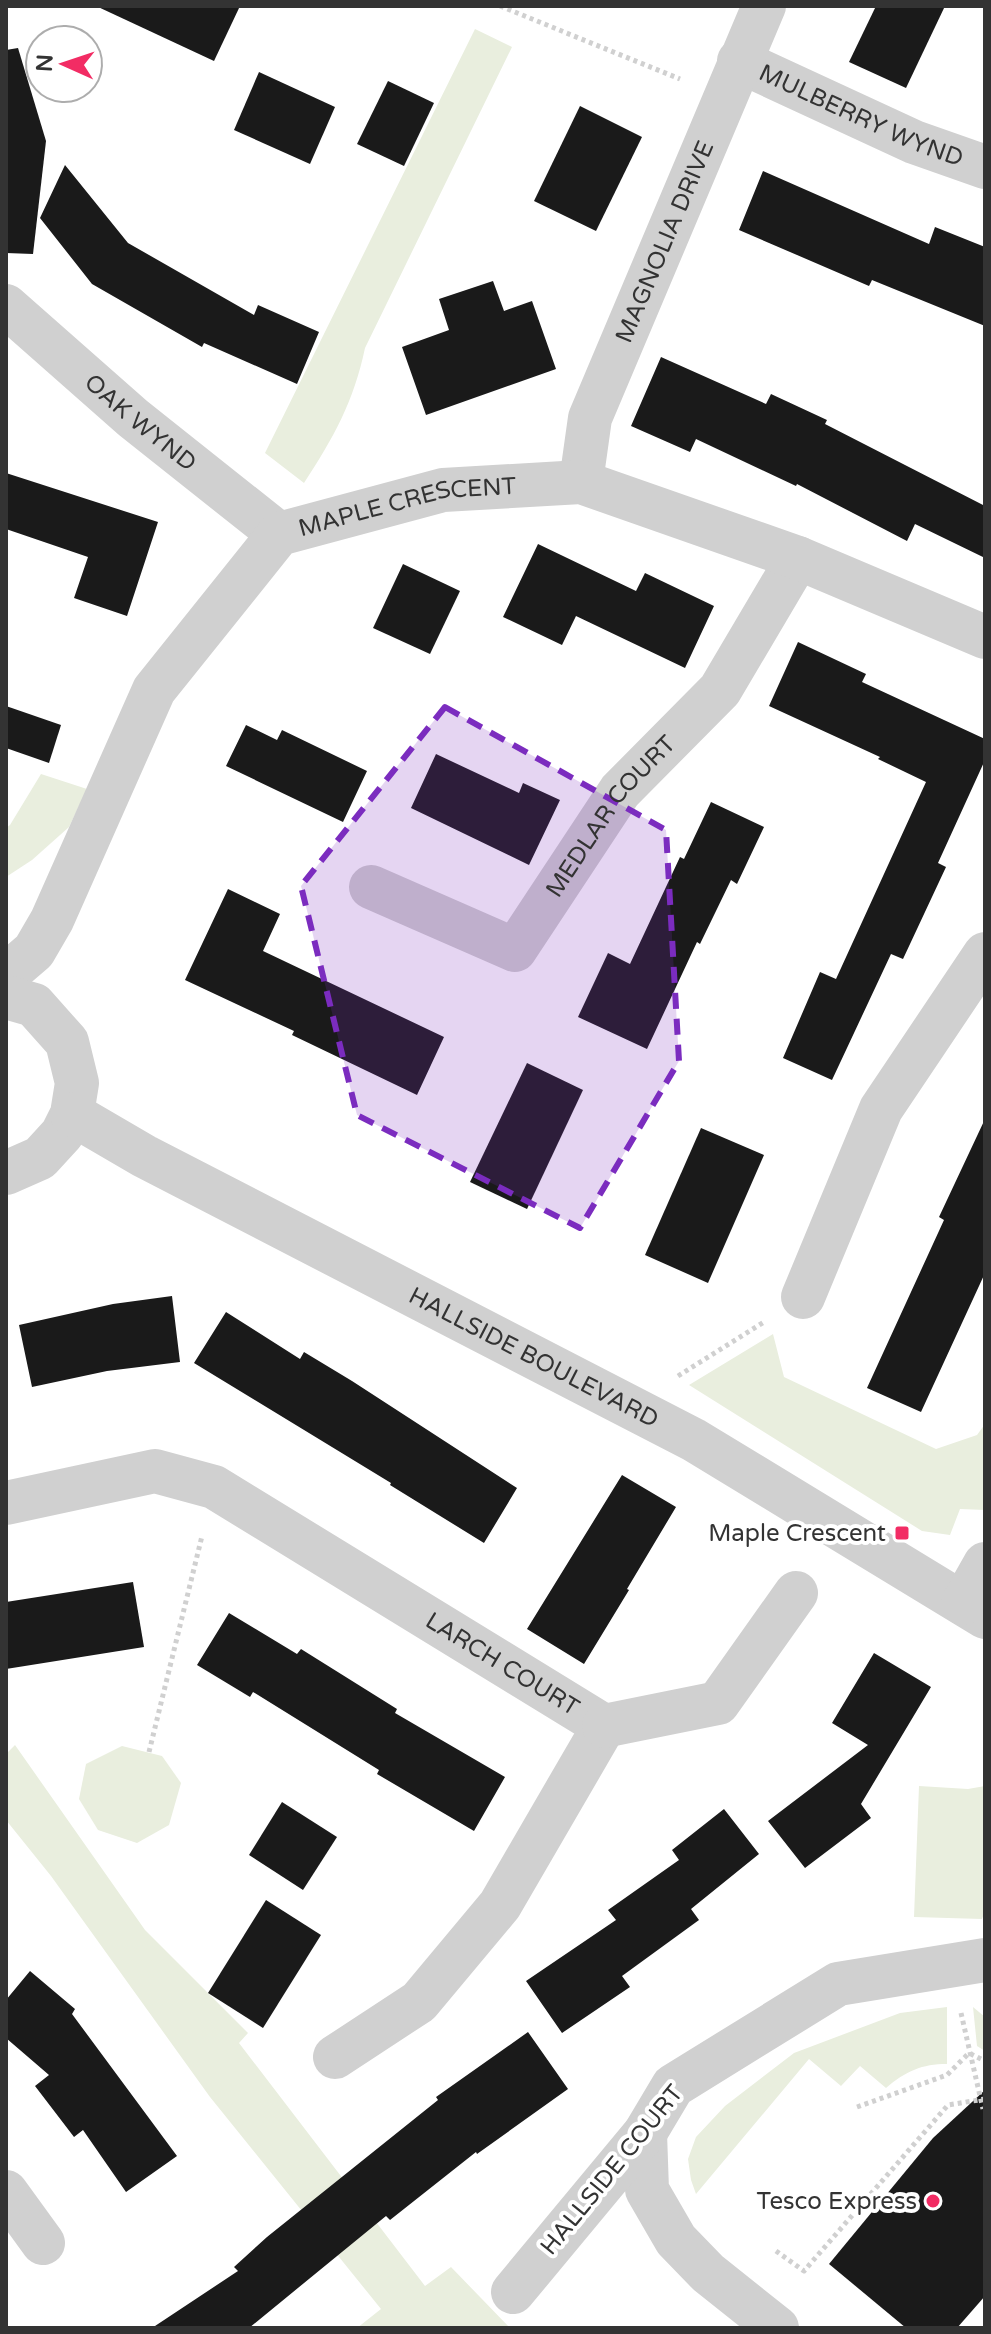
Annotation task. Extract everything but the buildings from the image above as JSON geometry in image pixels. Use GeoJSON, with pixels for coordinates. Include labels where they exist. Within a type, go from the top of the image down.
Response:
{"type":"FeatureCollection","features":[{"type":"Feature","properties":{"kind":"street","name":"MAGNOLIA DRIVE"},"geometry":{"type":"LineString","coordinates":[[581,482],[590,418],[764,6]]}},
{"type":"Feature","properties":{"kind":"street","name":"MULBERRY WYND"},"geometry":{"type":"LineString","coordinates":[[739,61],[914,142],[985,167]]}},
{"type":"Feature","properties":{"kind":"street","name":"OAK WYND"},"geometry":{"type":"LineString","coordinates":[[6,306],[133,418],[279,534]]}},
{"type":"Feature","properties":{"kind":"street","name":"MAPLE CRESCENT"},"geometry":{"type":"LineString","coordinates":[[6,975],[34,951],[52,920],[154,690],[279,534],[443,490],[581,482],[798,558],[985,637]]}},
{"type":"Feature","properties":{"kind":"street","name":"MEDLAR COURT"},"geometry":{"type":"LineString","coordinates":[[371,887],[515,950],[620,791],[720,690],[798,558]]}},
{"type":"Feature","properties":{"kind":"street"},"geometry":{"type":"LineString","coordinates":[[803,1297],[881,1109],[985,954]]}},
{"type":"Feature","properties":{"kind":"street"},"geometry":{"type":"LineString","coordinates":[[6,997],[34,1005],[69,1044],[77,1083],[72,1114],[62,1134],[40,1158],[6,1173]]}},
{"type":"Feature","properties":{"kind":"street","name":"HALLSIDE BOULEVARD"},"geometry":{"type":"LineString","coordinates":[[72,1114],[158,1163],[694,1440],[974,1610]]}},
{"type":"Feature","properties":{"kind":"street","name":"LARCH COURT"},"geometry":{"type":"LineString","coordinates":[[6,1503],[155,1471],[214,1487],[604,1726],[500,1905],[419,2002],[335,2057]]}},
{"type":"Feature","properties":{"kind":"street"},"geometry":{"type":"LineString","coordinates":[[974,1610],[985,1564]]}},
{"type":"Feature","properties":{"kind":"street"},"geometry":{"type":"LineString","coordinates":[[604,1726],[718,1703],[796,1593]]}},
{"type":"Feature","properties":{"kind":"street","name":"HALLSIDE COURT"},"geometry":{"type":"LineString","coordinates":[[513,2292],[645,2133],[673,2086],[838,1984],[985,1960]]}},
{"type":"Feature","properties":{"kind":"street"},"geometry":{"type":"LineString","coordinates":[[645,2133],[647,2190],[676,2240],[708,2273],[777,2328]]}},
{"type":"Feature","properties":{"kind":"street"},"geometry":{"type":"LineString","coordinates":[[6,2192],[43,2243]]}},
{"type":"Feature","properties":{"kind":"path"},"geometry":{"type":"LineString","coordinates":[[500,6],[687,82],[739,61]]}},
{"type":"Feature","properties":{"kind":"path"},"geometry":{"type":"LineString","coordinates":[[670,1381],[803,1297]]}},
{"type":"Feature","properties":{"kind":"path"},"geometry":{"type":"LineString","coordinates":[[149,1752],[214,1487]]}},
{"type":"Feature","properties":{"kind":"path"},"geometry":{"type":"LineString","coordinates":[[961,2014],[983,2109]]}},
{"type":"Feature","properties":{"kind":"path"},"geometry":{"type":"LineString","coordinates":[[969,2053],[985,2061]]}},
{"type":"Feature","properties":{"kind":"path"},"geometry":{"type":"LineString","coordinates":[[857,2107],[947,2075],[969,2053]]}},
{"type":"Feature","properties":{"kind":"path"},"geometry":{"type":"LineString","coordinates":[[776,2251],[804,2271],[948,2105],[983,2099]]}},
{"type":"Feature","properties":{"kind":"highlighted area"},"geometry":{"type":"Polygon","coordinates":[[[445,707],[666,830],[679,1061],[580,1228],[357,1115],[301,886],[445,707]]]}},
{"type":"Feature","properties":{"kind":"green space"},"geometry":{"type":"Polygon","coordinates":[[[475,29],[512,47],[365,348],[341,419],[304,483],[265,453],[475,29]]]}},
{"type":"Feature","properties":{"kind":"green space"},"geometry":{"type":"Polygon","coordinates":[[[41,774],[87,789],[69,827],[32,860],[6,877],[6,828],[41,774]]]}},
{"type":"Feature","properties":{"kind":"green space"},"geometry":{"type":"Polygon","coordinates":[[[773,1334],[784,1377],[936,1449],[977,1435],[985,1424],[985,1510],[960,1509],[950,1535],[922,1531],[689,1385],[773,1334]]]}},
{"type":"Feature","properties":{"kind":"green space"},"geometry":{"type":"Polygon","coordinates":[[[15,1745],[145,1930],[248,2033],[239,2043],[425,2286],[451,2267],[510,2328],[357,2328],[381,2309],[210,2097],[51,1876],[6,1820],[6,1754],[15,1745]]]}},
{"type":"Feature","properties":{"kind":"green space"},"geometry":{"type":"Polygon","coordinates":[[[122,1746],[162,1756],[181,1783],[169,1825],[137,1843],[98,1830],[79,1799],[86,1764],[122,1746]]]}},
{"type":"Feature","properties":{"kind":"green space"},"geometry":{"type":"Polygon","coordinates":[[[919,1786],[968,1789],[985,1786],[985,1911],[982,1919],[914,1917],[919,1786]]]}},
{"type":"Feature","properties":{"kind":"green space"},"geometry":{"type":"Polygon","coordinates":[[[947,2007],[947,2064],[915,2070],[886,2088],[860,2066],[841,2086],[809,2059],[696,2194],[688,2159],[696,2137],[725,2106],[794,2053],[900,2013],[947,2007]]]}},
{"type":"Feature","properties":{"kind":"green space"},"geometry":{"type":"Polygon","coordinates":[[[973,2007],[985,2017],[985,2051],[977,2046],[973,2007]]]}},
{"type":"Feature","properties":{"kind":"place","name":"Maple Crescent"},"geometry":{"type":"Point","coordinates":[902,1533]}},
{"type":"Feature","properties":{"kind":"place","name":"Tesco Express"},"geometry":{"type":"Point","coordinates":[933,2201]}}]}
